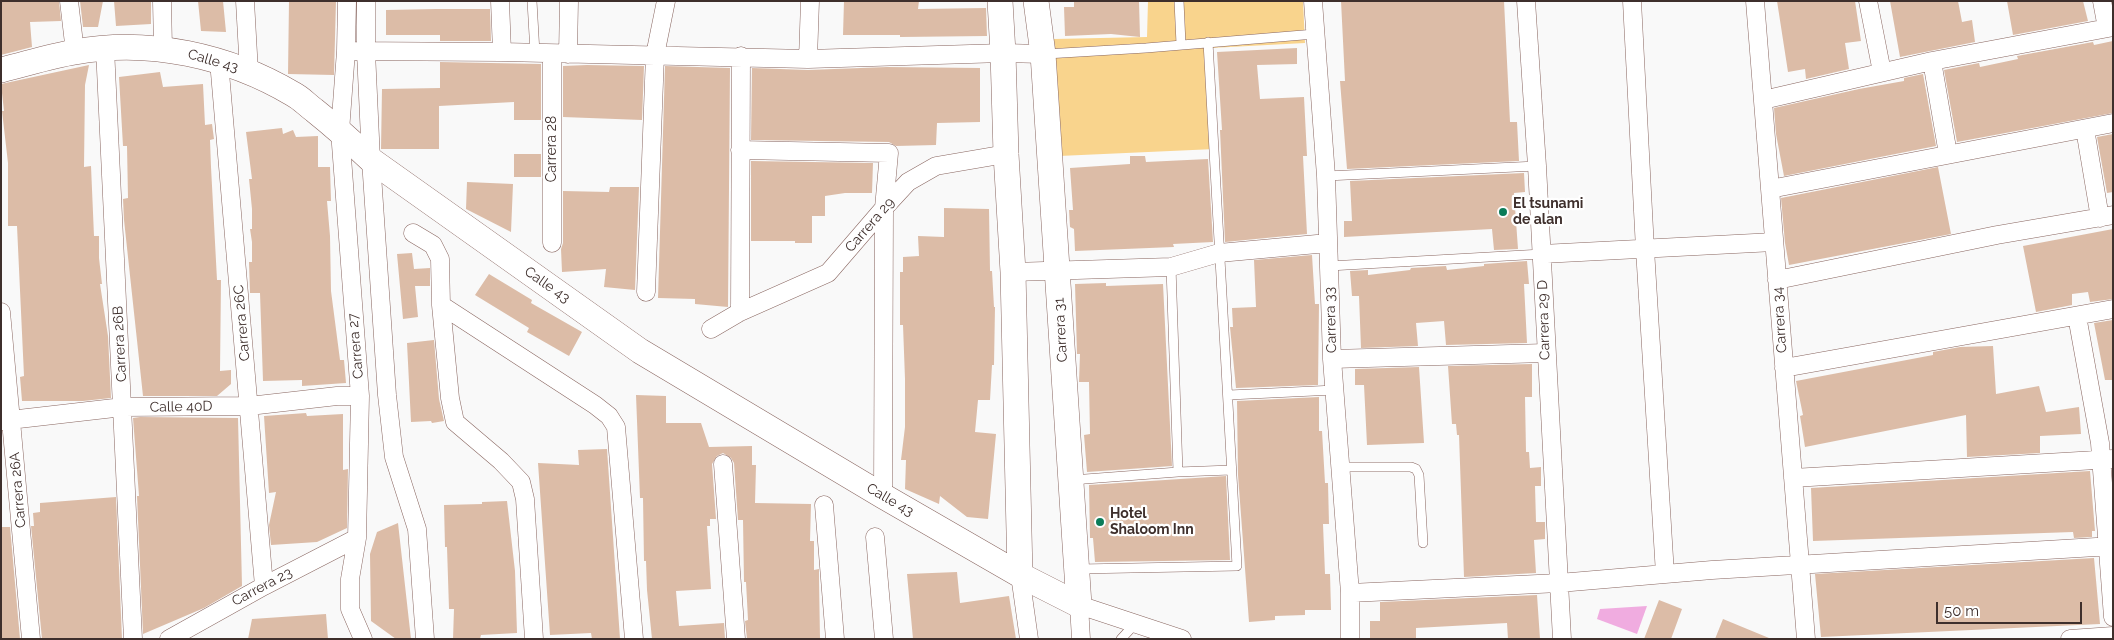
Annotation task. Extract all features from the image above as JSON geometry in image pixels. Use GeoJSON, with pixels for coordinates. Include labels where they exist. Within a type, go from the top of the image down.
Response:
{"type":"FeatureCollection","features":[{"type":"Feature","properties":{"kind":"street"},"geometry":{"type":"LineString","coordinates":[[69,1],[75,52]]}},
{"type":"Feature","properties":{"kind":"street"},"geometry":{"type":"LineString","coordinates":[[162,1],[163,48]]}},
{"type":"Feature","properties":{"kind":"street"},"geometry":{"type":"LineString","coordinates":[[245,1],[249,72]]}},
{"type":"Feature","properties":{"kind":"street","name":"Carrera 27"},"geometry":{"type":"LineString","coordinates":[[347,1],[346,51],[340,132],[360,396],[357,538],[350,579],[350,609],[363,639]]}},
{"type":"Feature","properties":{"kind":"street"},"geometry":{"type":"LineString","coordinates":[[366,1],[366,52],[371,160],[387,395],[394,457],[417,529],[425,639]]}},
{"type":"Feature","properties":{"kind":"street"},"geometry":{"type":"LineString","coordinates":[[500,1],[502,52]]}},
{"type":"Feature","properties":{"kind":"street","name":"Carrera 28"},"geometry":{"type":"LineString","coordinates":[[552,243],[552,54],[569,1]]}},
{"type":"Feature","properties":{"kind":"street"},"geometry":{"type":"LineString","coordinates":[[646,292],[655,55],[666,1]]}},
{"type":"Feature","properties":{"kind":"street"},"geometry":{"type":"LineString","coordinates":[[808,58],[810,1]]}},
{"type":"Feature","properties":{"kind":"street"},"geometry":{"type":"LineString","coordinates":[[1000,1],[1004,53],[1006,154],[1013,272],[1020,575],[1029,639]]}},
{"type":"Feature","properties":{"kind":"street","name":"Carrera 31"},"geometry":{"type":"LineString","coordinates":[[1036,1],[1043,54],[1079,605]]}},
{"type":"Feature","properties":{"kind":"street","name":"Carrera 33"},"geometry":{"type":"LineString","coordinates":[[1313,1],[1326,176],[1332,359],[1350,593],[1350,639]]}},
{"type":"Feature","properties":{"kind":"street","name":"Carrera 29 D"},"geometry":{"type":"LineString","coordinates":[[1526,1],[1542,254],[1562,639]]}},
{"type":"Feature","properties":{"kind":"street"},"geometry":{"type":"LineString","coordinates":[[1632,1],[1665,574]]}},
{"type":"Feature","properties":{"kind":"street","name":"Carrera 34"},"geometry":{"type":"LineString","coordinates":[[1755,1],[1806,639]]}},
{"type":"Feature","properties":{"kind":"street"},"geometry":{"type":"LineString","coordinates":[[1868,1],[1882,72]]}},
{"type":"Feature","properties":{"kind":"street"},"geometry":{"type":"LineString","coordinates":[[1762,100],[1932,61],[2110,28],[2102,1]]}},
{"type":"Feature","properties":{"kind":"street","name":"Calle 43"},"geometry":{"type":"LineString","coordinates":[[1,70],[75,52],[105,48],[163,48],[219,61],[249,72],[294,94],[371,160],[640,351],[883,496],[1020,575],[1079,605]]}},
{"type":"Feature","properties":{"kind":"street","name":"Carrera 26B"},"geometry":{"type":"LineString","coordinates":[[105,48],[134,639]]}},
{"type":"Feature","properties":{"kind":"street"},"geometry":{"type":"LineString","coordinates":[[346,51],[808,58],[1004,53],[1043,54]]}},
{"type":"Feature","properties":{"kind":"street"},"geometry":{"type":"LineString","coordinates":[[740,312],[742,56]]}},
{"type":"Feature","properties":{"kind":"street","name":"Carrera 26C"},"geometry":{"type":"LineString","coordinates":[[219,61],[264,586]]}},
{"type":"Feature","properties":{"kind":"street"},"geometry":{"type":"LineString","coordinates":[[1932,61],[1948,154]]}},
{"type":"Feature","properties":{"kind":"street"},"geometry":{"type":"LineString","coordinates":[[1770,189],[2113,123]]}},
{"type":"Feature","properties":{"kind":"street"},"geometry":{"type":"LineString","coordinates":[[1777,280],[1997,235],[2106,216],[2085,128]]}},
{"type":"Feature","properties":{"kind":"street"},"geometry":{"type":"LineString","coordinates":[[740,150],[889,153],[884,208],[883,496]]}},
{"type":"Feature","properties":{"kind":"street","name":"Carrera 29"},"geometry":{"type":"LineString","coordinates":[[711,329],[740,312],[828,274],[908,182],[936,166],[1006,154]]}},
{"type":"Feature","properties":{"kind":"street"},"geometry":{"type":"LineString","coordinates":[[413,233],[433,245],[440,259],[441,305],[450,398],[456,422],[501,461],[521,482],[525,499],[534,639]]}},
{"type":"Feature","properties":{"kind":"street"},"geometry":{"type":"LineString","coordinates":[[1542,254],[1774,242]]}},
{"type":"Feature","properties":{"kind":"street"},"geometry":{"type":"LineString","coordinates":[[1013,272],[1171,267],[1220,253],[1328,243]]}},
{"type":"Feature","properties":{"kind":"street"},"geometry":{"type":"LineString","coordinates":[[349,260],[378,258]]}},
{"type":"Feature","properties":{"kind":"street"},"geometry":{"type":"LineString","coordinates":[[441,305],[594,405],[609,416],[616,427],[634,639]]}},
{"type":"Feature","properties":{"kind":"street"},"geometry":{"type":"LineString","coordinates":[[1784,368],[2113,309]]}},
{"type":"Feature","properties":{"kind":"street","name":"Carrera 26A"},"geometry":{"type":"LineString","coordinates":[[1,312],[7,420],[31,639]]}},
{"type":"Feature","properties":{"kind":"street"},"geometry":{"type":"LineString","coordinates":[[2077,316],[2100,444],[2107,459],[2113,617]]}},
{"type":"Feature","properties":{"kind":"street"},"geometry":{"type":"LineString","coordinates":[[1332,359],[1546,353]]}},
{"type":"Feature","properties":{"kind":"street","name":"Calle 40D"},"geometry":{"type":"LineString","coordinates":[[7,420],[123,408],[249,406],[337,396],[360,396]]}},
{"type":"Feature","properties":{"kind":"street"},"geometry":{"type":"LineString","coordinates":[[1793,478],[2107,459]]}},
{"type":"Feature","properties":{"kind":"street"},"geometry":{"type":"LineString","coordinates":[[723,464],[736,639]]}},
{"type":"Feature","properties":{"kind":"street"},"geometry":{"type":"LineString","coordinates":[[824,505],[835,639]]}},
{"type":"Feature","properties":{"kind":"street"},"geometry":{"type":"LineString","coordinates":[[875,537],[884,639]]}},
{"type":"Feature","properties":{"kind":"street","name":"Carrera 23"},"geometry":{"type":"LineString","coordinates":[[168,639],[357,538]]}},
{"type":"Feature","properties":{"kind":"street"},"geometry":{"type":"LineString","coordinates":[[1350,593],[1560,583],[1799,565],[2111,546]]}},
{"type":"Feature","properties":{"kind":"street"},"geometry":{"type":"LineString","coordinates":[[1081,639],[1079,605],[1182,639]]}},
{"type":"Feature","properties":{"kind":"street"},"geometry":{"type":"LineString","coordinates":[[2070,639],[2113,636]]}},
{"type":"Feature","properties":{"kind":"lane"},"geometry":{"type":"LineString","coordinates":[[532,1],[552,54]]}},
{"type":"Feature","properties":{"kind":"lane"},"geometry":{"type":"LineString","coordinates":[[1179,1],[1181,44]]}},
{"type":"Feature","properties":{"kind":"lane"},"geometry":{"type":"LineString","coordinates":[[1043,54],[1146,48],[1315,34]]}},
{"type":"Feature","properties":{"kind":"lane"},"geometry":{"type":"LineString","coordinates":[[1076,569],[1237,566],[1208,42]]}},
{"type":"Feature","properties":{"kind":"lane"},"geometry":{"type":"LineString","coordinates":[[1326,176],[1537,166]]}},
{"type":"Feature","properties":{"kind":"lane"},"geometry":{"type":"LineString","coordinates":[[1329,266],[1542,254]]}},
{"type":"Feature","properties":{"kind":"lane"},"geometry":{"type":"LineString","coordinates":[[1171,267],[1178,472]]}},
{"type":"Feature","properties":{"kind":"lane"},"geometry":{"type":"LineString","coordinates":[[1229,395],[1335,390]]}},
{"type":"Feature","properties":{"kind":"lane"},"geometry":{"type":"LineString","coordinates":[[1340,467],[1411,467],[1416,469],[1419,475],[1423,543]]}},
{"type":"Feature","properties":{"kind":"lane"},"geometry":{"type":"LineString","coordinates":[[1070,480],[1231,470]]}},
{"type":"Feature","properties":{"kind":"lane"},"geometry":{"type":"LineString","coordinates":[[1121,639],[1134,624]]}},
{"type":"Feature","properties":{"kind":"shaded area"},"geometry":{"type":"Polygon","coordinates":[[[1148,1],[1303,1],[1305,43],[1211,48],[1215,149],[1059,156],[1054,39],[1147,37],[1148,1]]]}},
{"type":"Feature","properties":{"kind":"shaded area"},"geometry":{"type":"Polygon","coordinates":[[[1647,606],[1637,634],[1597,619],[1600,609],[1647,606]]]}},
{"type":"Feature","properties":{"kind":"building"},"geometry":{"type":"Polygon","coordinates":[[[1,1],[59,1],[61,21],[30,22],[32,47],[1,55],[1,1]]]}},
{"type":"Feature","properties":{"kind":"building"},"geometry":{"type":"Polygon","coordinates":[[[80,1],[103,1],[98,27],[83,27],[80,1]]]}},
{"type":"Feature","properties":{"kind":"building"},"geometry":{"type":"Polygon","coordinates":[[[114,1],[151,1],[151,24],[116,26],[114,1]]]}},
{"type":"Feature","properties":{"kind":"building"},"geometry":{"type":"Polygon","coordinates":[[[198,1],[223,1],[226,32],[201,31],[198,1]]]}},
{"type":"Feature","properties":{"kind":"building"},"geometry":{"type":"Polygon","coordinates":[[[289,1],[336,1],[334,75],[288,74],[289,1]]]}},
{"type":"Feature","properties":{"kind":"building"},"geometry":{"type":"Polygon","coordinates":[[[844,1],[919,1],[918,9],[986,8],[987,36],[900,37],[900,35],[843,35],[844,1]]]}},
{"type":"Feature","properties":{"kind":"building"},"geometry":{"type":"Polygon","coordinates":[[[1074,1],[1139,1],[1140,37],[1111,34],[1065,36],[1064,7],[1074,7],[1074,1]]]}},
{"type":"Feature","properties":{"kind":"building"},"geometry":{"type":"Polygon","coordinates":[[[1341,1],[1504,1],[1510,122],[1517,122],[1519,161],[1347,169],[1340,81],[1345,81],[1341,1]]]}},
{"type":"Feature","properties":{"kind":"building"},"geometry":{"type":"Polygon","coordinates":[[[1777,1],[1855,1],[1861,41],[1845,43],[1849,69],[1806,79],[1805,69],[1788,72],[1777,1]]]}},
{"type":"Feature","properties":{"kind":"building"},"geometry":{"type":"Polygon","coordinates":[[[1890,1],[1958,1],[1962,22],[1972,20],[1975,42],[1900,57],[1890,1]]]}},
{"type":"Feature","properties":{"kind":"building"},"geometry":{"type":"Polygon","coordinates":[[[2007,1],[2083,1],[2088,21],[2013,35],[2007,1]]]}},
{"type":"Feature","properties":{"kind":"building"},"geometry":{"type":"Polygon","coordinates":[[[490,9],[491,41],[440,41],[440,35],[386,35],[386,10],[490,9]]]}},
{"type":"Feature","properties":{"kind":"building"},"geometry":{"type":"Polygon","coordinates":[[[2113,41],[2113,113],[1957,142],[1944,70],[1979,63],[1980,67],[2018,59],[2017,56],[2093,42],[2094,45],[2113,41]]]}},
{"type":"Feature","properties":{"kind":"building"},"geometry":{"type":"Polygon","coordinates":[[[1297,48],[1297,64],[1257,65],[1260,99],[1304,97],[1307,156],[1303,156],[1307,234],[1225,242],[1220,130],[1222,130],[1217,52],[1297,48]]]}},
{"type":"Feature","properties":{"kind":"building"},"geometry":{"type":"Polygon","coordinates":[[[440,62],[541,64],[541,120],[514,120],[514,102],[439,106],[439,149],[381,149],[382,89],[440,88],[440,62]]]}},
{"type":"Feature","properties":{"kind":"building"},"geometry":{"type":"Polygon","coordinates":[[[89,65],[85,85],[84,167],[91,166],[94,236],[99,236],[102,284],[100,284],[108,336],[111,398],[83,401],[22,401],[20,377],[24,376],[17,226],[8,226],[8,163],[1,84],[89,65]]]}},
{"type":"Feature","properties":{"kind":"building"},"geometry":{"type":"Polygon","coordinates":[[[563,66],[644,66],[642,120],[563,117],[563,66]]]}},
{"type":"Feature","properties":{"kind":"building"},"geometry":{"type":"Polygon","coordinates":[[[665,66],[730,68],[728,307],[695,304],[695,299],[658,298],[665,66]]]}},
{"type":"Feature","properties":{"kind":"building"},"geometry":{"type":"Polygon","coordinates":[[[887,67],[980,68],[980,122],[937,123],[936,145],[896,146],[889,142],[751,140],[752,68],[808,70],[887,67]]]}},
{"type":"Feature","properties":{"kind":"building"},"geometry":{"type":"Polygon","coordinates":[[[160,72],[163,87],[203,84],[205,125],[212,124],[214,139],[210,140],[217,280],[221,280],[220,371],[231,370],[231,384],[217,396],[143,396],[124,220],[123,199],[128,198],[127,146],[123,146],[119,77],[160,72]]]}},
{"type":"Feature","properties":{"kind":"building"},"geometry":{"type":"Polygon","coordinates":[[[1923,74],[1936,146],[1784,176],[1776,134],[1774,108],[1904,81],[1904,78],[1923,74]]]}},
{"type":"Feature","properties":{"kind":"building"},"geometry":{"type":"Polygon","coordinates":[[[282,128],[283,134],[293,130],[296,137],[318,136],[318,167],[330,167],[331,201],[327,201],[331,291],[340,360],[344,360],[346,383],[302,386],[302,380],[263,381],[260,293],[250,293],[249,262],[252,262],[250,229],[252,229],[252,209],[249,179],[252,179],[246,132],[282,128]]]}},
{"type":"Feature","properties":{"kind":"building"},"geometry":{"type":"Polygon","coordinates":[[[2113,134],[2113,192],[2107,193],[2097,137],[2113,134]]]}},
{"type":"Feature","properties":{"kind":"building"},"geometry":{"type":"Polygon","coordinates":[[[514,154],[541,154],[541,177],[514,177],[514,154]]]}},
{"type":"Feature","properties":{"kind":"building"},"geometry":{"type":"Polygon","coordinates":[[[1130,156],[1145,156],[1146,162],[1208,159],[1213,242],[1173,244],[1174,247],[1075,251],[1074,229],[1070,227],[1069,210],[1073,210],[1070,168],[1130,164],[1130,156]]]}},
{"type":"Feature","properties":{"kind":"building"},"geometry":{"type":"Polygon","coordinates":[[[751,161],[873,163],[872,193],[845,193],[825,196],[825,216],[812,216],[812,243],[751,241],[751,161]]]}},
{"type":"Feature","properties":{"kind":"building"},"geometry":{"type":"Polygon","coordinates":[[[1938,167],[1951,234],[1789,265],[1781,198],[1938,167]]]}},
{"type":"Feature","properties":{"kind":"building"},"geometry":{"type":"Polygon","coordinates":[[[1524,173],[1525,192],[1514,193],[1518,249],[1494,250],[1492,229],[1344,237],[1344,221],[1352,221],[1350,181],[1524,173]]]}},
{"type":"Feature","properties":{"kind":"building"},"geometry":{"type":"Polygon","coordinates":[[[467,182],[513,184],[511,232],[466,209],[467,182]]]}},
{"type":"Feature","properties":{"kind":"building"},"geometry":{"type":"Polygon","coordinates":[[[610,187],[639,187],[635,290],[604,287],[606,269],[562,272],[563,191],[609,192],[610,187]]]}},
{"type":"Feature","properties":{"kind":"building"},"geometry":{"type":"Polygon","coordinates":[[[944,208],[989,209],[990,271],[992,271],[995,307],[994,365],[992,365],[990,400],[978,400],[975,432],[996,434],[988,519],[967,517],[940,496],[939,504],[905,489],[906,460],[901,460],[905,427],[905,379],[903,325],[900,325],[900,272],[903,272],[903,257],[919,256],[918,236],[944,237],[944,208]]]}},
{"type":"Feature","properties":{"kind":"building"},"geometry":{"type":"Polygon","coordinates":[[[2113,229],[2113,299],[2090,302],[2088,292],[2072,294],[2072,305],[2036,312],[2023,246],[2113,229]]]}},
{"type":"Feature","properties":{"kind":"building"},"geometry":{"type":"Polygon","coordinates":[[[412,253],[414,269],[430,268],[430,286],[415,286],[418,317],[403,319],[397,254],[412,253]]]}},
{"type":"Feature","properties":{"kind":"building"},"geometry":{"type":"Polygon","coordinates":[[[1312,255],[1315,304],[1319,304],[1318,385],[1236,388],[1230,327],[1233,327],[1232,308],[1256,307],[1254,260],[1312,255]]]}},
{"type":"Feature","properties":{"kind":"building"},"geometry":{"type":"Polygon","coordinates":[[[1527,261],[1529,284],[1524,284],[1527,343],[1446,345],[1444,321],[1416,323],[1418,346],[1361,348],[1359,296],[1352,296],[1350,271],[1368,270],[1368,275],[1410,270],[1411,268],[1446,266],[1447,270],[1484,266],[1484,264],[1527,261]]]}},
{"type":"Feature","properties":{"kind":"building"},"geometry":{"type":"Polygon","coordinates":[[[489,274],[532,300],[531,303],[582,332],[569,356],[527,332],[529,328],[475,295],[489,274]]]}},
{"type":"Feature","properties":{"kind":"building"},"geometry":{"type":"Polygon","coordinates":[[[1106,283],[1106,286],[1163,284],[1172,466],[1087,472],[1084,435],[1090,434],[1089,382],[1079,382],[1080,354],[1077,354],[1075,284],[1106,283]]]}},
{"type":"Feature","properties":{"kind":"building"},"geometry":{"type":"Polygon","coordinates":[[[2113,320],[2113,380],[2105,380],[2094,323],[2113,320]]]}},
{"type":"Feature","properties":{"kind":"building"},"geometry":{"type":"Polygon","coordinates":[[[434,340],[439,399],[444,421],[432,423],[431,421],[411,422],[407,343],[434,340]]]}},
{"type":"Feature","properties":{"kind":"building"},"geometry":{"type":"Polygon","coordinates":[[[1993,346],[1996,394],[2039,386],[2046,412],[2079,407],[2081,434],[2040,436],[2040,453],[1967,457],[1966,415],[1805,447],[1800,416],[1803,415],[1796,381],[1933,355],[1933,352],[1960,347],[1993,346]]]}},
{"type":"Feature","properties":{"kind":"building"},"geometry":{"type":"Polygon","coordinates":[[[1532,364],[1532,397],[1525,397],[1526,452],[1529,452],[1530,468],[1541,467],[1541,486],[1535,486],[1536,522],[1545,522],[1545,539],[1534,540],[1536,573],[1464,577],[1459,435],[1457,435],[1456,424],[1452,424],[1448,366],[1532,364]]]}},
{"type":"Feature","properties":{"kind":"building"},"geometry":{"type":"Polygon","coordinates":[[[1419,367],[1424,443],[1367,445],[1364,385],[1355,385],[1355,369],[1419,367]]]}},
{"type":"Feature","properties":{"kind":"building"},"geometry":{"type":"Polygon","coordinates":[[[636,395],[666,396],[666,423],[701,423],[709,447],[752,446],[752,465],[756,465],[755,503],[811,504],[810,541],[814,541],[814,570],[819,569],[820,639],[747,639],[745,621],[748,620],[746,582],[744,582],[743,520],[738,520],[734,463],[731,458],[723,453],[717,456],[712,464],[716,519],[710,519],[710,526],[707,526],[711,589],[676,591],[679,626],[724,623],[725,639],[652,639],[646,561],[644,561],[643,498],[640,498],[636,395]]]}},
{"type":"Feature","properties":{"kind":"building"},"geometry":{"type":"Polygon","coordinates":[[[1319,397],[1319,431],[1322,431],[1325,483],[1328,483],[1329,524],[1323,524],[1325,574],[1330,574],[1331,610],[1305,610],[1305,615],[1275,616],[1275,620],[1249,622],[1238,475],[1237,401],[1319,397]]]}},
{"type":"Feature","properties":{"kind":"building"},"geometry":{"type":"Polygon","coordinates":[[[306,413],[307,416],[343,414],[343,470],[348,469],[347,528],[317,542],[271,545],[269,525],[276,492],[269,493],[264,416],[306,413]]]}},
{"type":"Feature","properties":{"kind":"building"},"geometry":{"type":"Polygon","coordinates":[[[133,418],[238,418],[242,586],[204,608],[143,634],[137,496],[139,496],[133,418]]]}},
{"type":"Feature","properties":{"kind":"building"},"geometry":{"type":"Polygon","coordinates":[[[607,449],[620,639],[592,639],[591,633],[550,635],[538,463],[579,465],[578,450],[607,449]]]}},
{"type":"Feature","properties":{"kind":"building"},"geometry":{"type":"Polygon","coordinates":[[[2090,471],[2095,531],[2092,531],[2092,537],[2074,538],[2073,532],[1813,541],[1811,488],[2090,471]]]}},
{"type":"Feature","properties":{"kind":"building"},"geometry":{"type":"Polygon","coordinates":[[[1226,476],[1230,560],[1095,562],[1093,538],[1090,538],[1089,485],[1226,476]]]}},
{"type":"Feature","properties":{"kind":"building"},"geometry":{"type":"Polygon","coordinates":[[[116,497],[122,639],[42,639],[31,526],[34,526],[33,513],[40,512],[40,503],[116,497]]]}},
{"type":"Feature","properties":{"kind":"building"},"geometry":{"type":"Polygon","coordinates":[[[507,501],[515,571],[517,633],[481,635],[480,639],[453,639],[454,609],[449,609],[444,505],[507,501]]]}},
{"type":"Feature","properties":{"kind":"building"},"geometry":{"type":"Polygon","coordinates":[[[398,523],[411,639],[396,639],[371,621],[370,554],[377,532],[398,523]]]}},
{"type":"Feature","properties":{"kind":"building"},"geometry":{"type":"Polygon","coordinates":[[[1,527],[10,527],[20,639],[1,639],[1,527]]]}},
{"type":"Feature","properties":{"kind":"building"},"geometry":{"type":"Polygon","coordinates":[[[2094,558],[2100,624],[1821,637],[1815,574],[2094,558]]]}},
{"type":"Feature","properties":{"kind":"building"},"geometry":{"type":"Polygon","coordinates":[[[957,572],[960,603],[1009,596],[1016,639],[913,639],[907,574],[957,572]]]}},
{"type":"Feature","properties":{"kind":"building"},"geometry":{"type":"Polygon","coordinates":[[[1537,595],[1540,639],[1508,639],[1507,623],[1416,628],[1416,639],[1370,639],[1370,621],[1380,621],[1380,602],[1537,595]]]}},
{"type":"Feature","properties":{"kind":"building"},"geometry":{"type":"Polygon","coordinates":[[[1659,600],[1682,609],[1671,639],[1644,639],[1659,600]]]}},
{"type":"Feature","properties":{"kind":"building"},"geometry":{"type":"Polygon","coordinates":[[[326,614],[328,639],[248,639],[252,619],[326,614]]]}},
{"type":"Feature","properties":{"kind":"building"},"geometry":{"type":"Polygon","coordinates":[[[1723,619],[1769,638],[1769,639],[1715,639],[1723,619]]]}},
{"type":"Feature","properties":{"kind":"place","name":"El tsunami de alan"},"geometry":{"type":"Point","coordinates":[1503,212]}},
{"type":"Feature","properties":{"kind":"place","name":"Hotel Shaloom Inn"},"geometry":{"type":"Point","coordinates":[1100,522]}}]}
